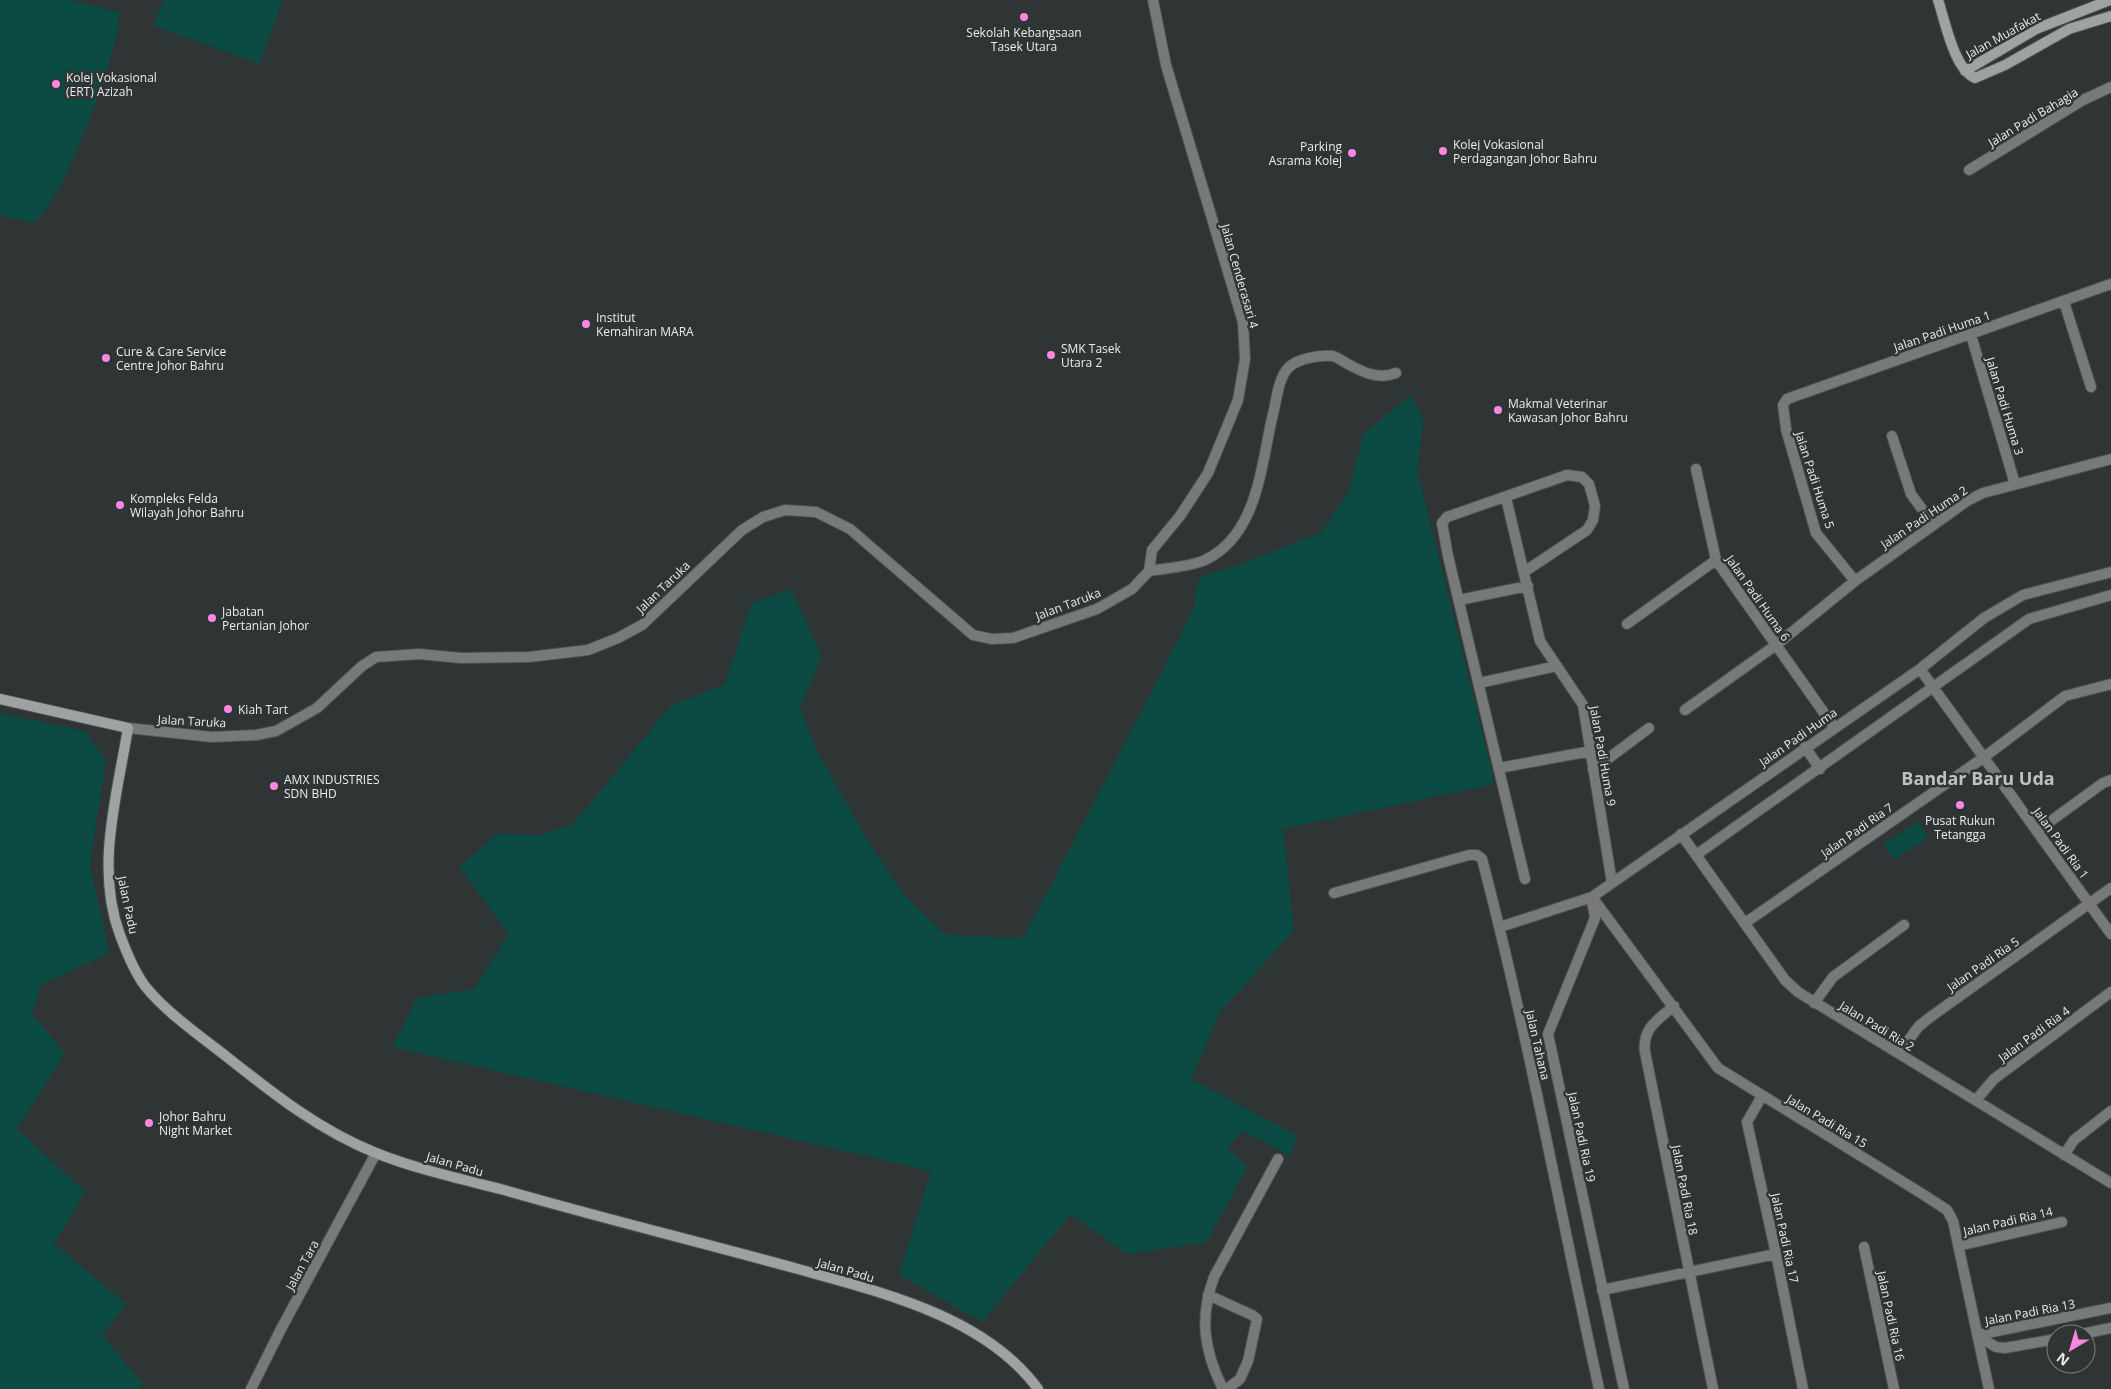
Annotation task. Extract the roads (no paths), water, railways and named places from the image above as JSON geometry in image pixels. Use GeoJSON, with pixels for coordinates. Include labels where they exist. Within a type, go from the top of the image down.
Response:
{"type":"FeatureCollection","features":[{"type":"Feature","properties":{"kind":"street","name":"Jalan Cenderasari 4"},"geometry":{"type":"LineString","coordinates":[[1149,571],[1152,550],[1180,516],[1208,473],[1238,400],[1246,346],[1243,322],[1166,65],[1153,0]]}},
{"type":"Feature","properties":{"kind":"street"},"geometry":{"type":"LineString","coordinates":[[1938,0],[1954,51],[1965,70]]}},
{"type":"Feature","properties":{"kind":"street","name":"Jalan Muafakat"},"geometry":{"type":"LineString","coordinates":[[2110,0],[2036,28],[1965,70],[1975,78],[1981,76],[2069,29],[2111,16]]}},
{"type":"Feature","properties":{"kind":"street","name":"Jalan Padi Bahagia"},"geometry":{"type":"LineString","coordinates":[[1969,170],[2083,100],[2111,87]]}},
{"type":"Feature","properties":{"kind":"street","name":"Jalan Padi Huma 1"},"geometry":{"type":"LineString","coordinates":[[1783,404],[1787,399],[2111,284]]}},
{"type":"Feature","properties":{"kind":"street"},"geometry":{"type":"LineString","coordinates":[[2064,302],[2091,387]]}},
{"type":"Feature","properties":{"kind":"street","name":"Jalan Padi Huma 3"},"geometry":{"type":"LineString","coordinates":[[1971,334],[2015,484]]}},
{"type":"Feature","properties":{"kind":"street"},"geometry":{"type":"LineString","coordinates":[[1149,571],[1204,560],[1225,546],[1238,529],[1248,511],[1260,479],[1268,434],[1282,377],[1290,367],[1308,358],[1334,356],[1362,372],[1385,378],[1396,373]]}},
{"type":"Feature","properties":{"kind":"street","name":"Jalan Padi Huma 5"},"geometry":{"type":"LineString","coordinates":[[1783,404],[1786,430],[1816,533],[1855,581]]}},
{"type":"Feature","properties":{"kind":"street"},"geometry":{"type":"LineString","coordinates":[[1892,436],[1910,494],[1933,524]]}},
{"type":"Feature","properties":{"kind":"street","name":"Jalan Padi Huma 2"},"geometry":{"type":"LineString","coordinates":[[1685,710],[1776,645],[1855,581],[1933,524],[1983,493],[2111,459]]}},
{"type":"Feature","properties":{"kind":"street","name":"Jalan Padi Huma 6"},"geometry":{"type":"LineString","coordinates":[[1696,468],[1716,560],[1834,727]]}},
{"type":"Feature","properties":{"kind":"street"},"geometry":{"type":"LineString","coordinates":[[1524,572],[1587,530],[1593,520],[1595,506],[1589,484],[1582,477],[1567,475],[1443,520],[1448,556],[1525,879]]}},
{"type":"Feature","properties":{"kind":"street","name":"Jalan Padi Huma 9"},"geometry":{"type":"LineString","coordinates":[[1506,498],[1540,642],[1583,705],[1612,883]]}},
{"type":"Feature","properties":{"kind":"street","name":"Jalan Taruka"},"geometry":{"type":"LineString","coordinates":[[0,700],[128,728],[212,737],[256,735],[276,731],[317,708],[362,666],[376,657],[419,654],[461,658],[529,657],[588,650],[618,638],[642,625],[742,530],[764,517],[785,510],[816,512],[850,529],[972,635],[992,640],[1013,638],[1097,608],[1132,589],[1149,571]]}},
{"type":"Feature","properties":{"kind":"street"},"geometry":{"type":"LineString","coordinates":[[1627,624],[1716,560]]}},
{"type":"Feature","properties":{"kind":"street","name":"Jalan Padi Huma"},"geometry":{"type":"LineString","coordinates":[[1500,927],[1592,897],[1805,747],[1920,669],[1984,618],[2023,595],[2111,572]]}},
{"type":"Feature","properties":{"kind":"street"},"geometry":{"type":"LineString","coordinates":[[1459,600],[1528,586]]}},
{"type":"Feature","properties":{"kind":"street"},"geometry":{"type":"LineString","coordinates":[[1696,855],[1820,769],[2029,619],[2111,595]]}},
{"type":"Feature","properties":{"kind":"street"},"geometry":{"type":"LineString","coordinates":[[1479,683],[1557,666]]}},
{"type":"Feature","properties":{"kind":"street","name":"Jalan Padi Ria 1"},"geometry":{"type":"LineString","coordinates":[[1920,669],[2111,934]]}},
{"type":"Feature","properties":{"kind":"street","name":"Jalan Padi Ria 7"},"geometry":{"type":"LineString","coordinates":[[1745,923],[1983,758],[2065,696],[2111,684]]}},
{"type":"Feature","properties":{"kind":"street","name":"Jalan Padu"},"geometry":{"type":"LineString","coordinates":[[128,728],[116,797],[108,870],[110,894],[120,936],[144,985],[212,1046],[294,1109],[376,1153],[536,1199],[904,1299],[946,1318],[1002,1353],[1020,1368],[1038,1389]]}},
{"type":"Feature","properties":{"kind":"street"},"geometry":{"type":"LineString","coordinates":[[1593,770],[1649,728]]}},
{"type":"Feature","properties":{"kind":"street"},"geometry":{"type":"LineString","coordinates":[[1805,747],[1820,769]]}},
{"type":"Feature","properties":{"kind":"street"},"geometry":{"type":"LineString","coordinates":[[1499,768],[1591,751]]}},
{"type":"Feature","properties":{"kind":"street"},"geometry":{"type":"LineString","coordinates":[[2037,831],[2103,783],[2111,780]]}},
{"type":"Feature","properties":{"kind":"street","name":"Jalan Padi Ria 2"},"geometry":{"type":"LineString","coordinates":[[1681,834],[1785,980],[1814,1003],[2111,1183]]}},
{"type":"Feature","properties":{"kind":"street","name":"Jalan Tahana"},"geometry":{"type":"LineString","coordinates":[[1334,894],[1469,855],[1477,855],[1482,859],[1500,927],[1562,1209],[1599,1389]]}},
{"type":"Feature","properties":{"kind":"street","name":"Jalan Padi Ria 5"},"geometry":{"type":"LineString","coordinates":[[1899,1053],[1919,1026],[1929,1018],[2090,905],[2111,888]]}},
{"type":"Feature","properties":{"kind":"street","name":"Jalan Padi Ria 15"},"geometry":{"type":"LineString","coordinates":[[1592,897],[1718,1068],[1947,1210],[1953,1221],[1989,1389]]}},
{"type":"Feature","properties":{"kind":"street","name":"Jalan Padi Ria 19"},"geometry":{"type":"LineString","coordinates":[[1592,897],[1596,918],[1548,1034],[1624,1389]]}},
{"type":"Feature","properties":{"kind":"street"},"geometry":{"type":"LineString","coordinates":[[1814,1003],[1833,977],[1904,925]]}},
{"type":"Feature","properties":{"kind":"street","name":"Jalan Padi Ria 4"},"geometry":{"type":"LineString","coordinates":[[1976,1100],[1994,1079],[2111,992]]}},
{"type":"Feature","properties":{"kind":"street","name":"Jalan Padi Ria 18"},"geometry":{"type":"LineString","coordinates":[[1674,1006],[1651,1025],[1644,1037],[1644,1044],[1713,1389]]}},
{"type":"Feature","properties":{"kind":"street","name":"Jalan Padi Ria 17"},"geometry":{"type":"LineString","coordinates":[[1762,1096],[1746,1122],[1776,1254],[1803,1389]]}},
{"type":"Feature","properties":{"kind":"street"},"geometry":{"type":"LineString","coordinates":[[2064,1155],[2074,1140],[2111,1111]]}},
{"type":"Feature","properties":{"kind":"street","name":"Jalan Tara"},"geometry":{"type":"LineString","coordinates":[[251,1389],[281,1329],[376,1153]]}},
{"type":"Feature","properties":{"kind":"street"},"geometry":{"type":"LineString","coordinates":[[1223,1389],[1212,1368],[1207,1348],[1203,1319],[1208,1295],[1214,1277],[1278,1158]]}},
{"type":"Feature","properties":{"kind":"street","name":"Jalan Padi Ria 14"},"geometry":{"type":"LineString","coordinates":[[1958,1246],[2062,1222]]}},
{"type":"Feature","properties":{"kind":"street","name":"Jalan Padi Ria 16"},"geometry":{"type":"LineString","coordinates":[[1864,1247],[1894,1389]]}},
{"type":"Feature","properties":{"kind":"street"},"geometry":{"type":"LineString","coordinates":[[1602,1290],[1776,1254]]}},
{"type":"Feature","properties":{"kind":"street"},"geometry":{"type":"LineString","coordinates":[[1208,1295],[1252,1315],[1257,1320],[1248,1361],[1240,1380],[1227,1389]]}},
{"type":"Feature","properties":{"kind":"street","name":"Jalan Padi Ria 13"},"geometry":{"type":"LineString","coordinates":[[1977,1334],[2111,1308]]}},
{"type":"Feature","properties":{"kind":"street"},"geometry":{"type":"LineString","coordinates":[[2096,1331],[2111,1328]]}},
{"type":"Feature","properties":{"kind":"street","name":"Jalan Padi Ria 13"},"geometry":{"type":"LineString","coordinates":[[1977,1334],[1996,1347],[2005,1348],[2046,1341]]}},
{"type":"Feature","properties":{"kind":"place","name":"Sekolah Kebangsaan Tasek Utara"},"geometry":{"type":"Point","coordinates":[1024,17]}},
{"type":"Feature","properties":{"kind":"place","name":"Kolej Vokasional (ERT) Azizah"},"geometry":{"type":"Point","coordinates":[56,84]}},
{"type":"Feature","properties":{"kind":"place","name":"Kolej Vokasional Perdagangan Johor Bahru"},"geometry":{"type":"Point","coordinates":[1443,151]}},
{"type":"Feature","properties":{"kind":"place","name":"Parking Asrama Kolej"},"geometry":{"type":"Point","coordinates":[1352,153]}},
{"type":"Feature","properties":{"kind":"place","name":"Institut Kemahiran MARA"},"geometry":{"type":"Point","coordinates":[586,324]}},
{"type":"Feature","properties":{"kind":"place","name":"SMK Tasek Utara 2"},"geometry":{"type":"Point","coordinates":[1051,355]}},
{"type":"Feature","properties":{"kind":"place","name":"Cure & Care Service Centre Johor Bahru"},"geometry":{"type":"Point","coordinates":[106,358]}},
{"type":"Feature","properties":{"kind":"place","name":"Makmal Veterinar Kawasan Johor Bahru"},"geometry":{"type":"Point","coordinates":[1498,410]}},
{"type":"Feature","properties":{"kind":"place","name":"Kompleks Felda Wilayah Johor Bahru"},"geometry":{"type":"Point","coordinates":[120,505]}},
{"type":"Feature","properties":{"kind":"place","name":"Jabatan Pertanian Johor"},"geometry":{"type":"Point","coordinates":[212,618]}},
{"type":"Feature","properties":{"kind":"place","name":"Kiah Tart"},"geometry":{"type":"Point","coordinates":[228,709]}},
{"type":"Feature","properties":{"kind":"place","name":"AMX INDUSTRIES SDN BHD"},"geometry":{"type":"Point","coordinates":[274,786]}},
{"type":"Feature","properties":{"kind":"place","name":"Pusat Rukun Tetangga"},"geometry":{"type":"Point","coordinates":[1960,805]}},
{"type":"Feature","properties":{"kind":"place","name":"Johor Bahru Night Market"},"geometry":{"type":"Point","coordinates":[149,1123]}},
{"type":"Feature","properties":{"kind":"district","name":"Bandar Baru Uda"},"geometry":{"type":"Point","coordinates":[1978,778]}}]}
